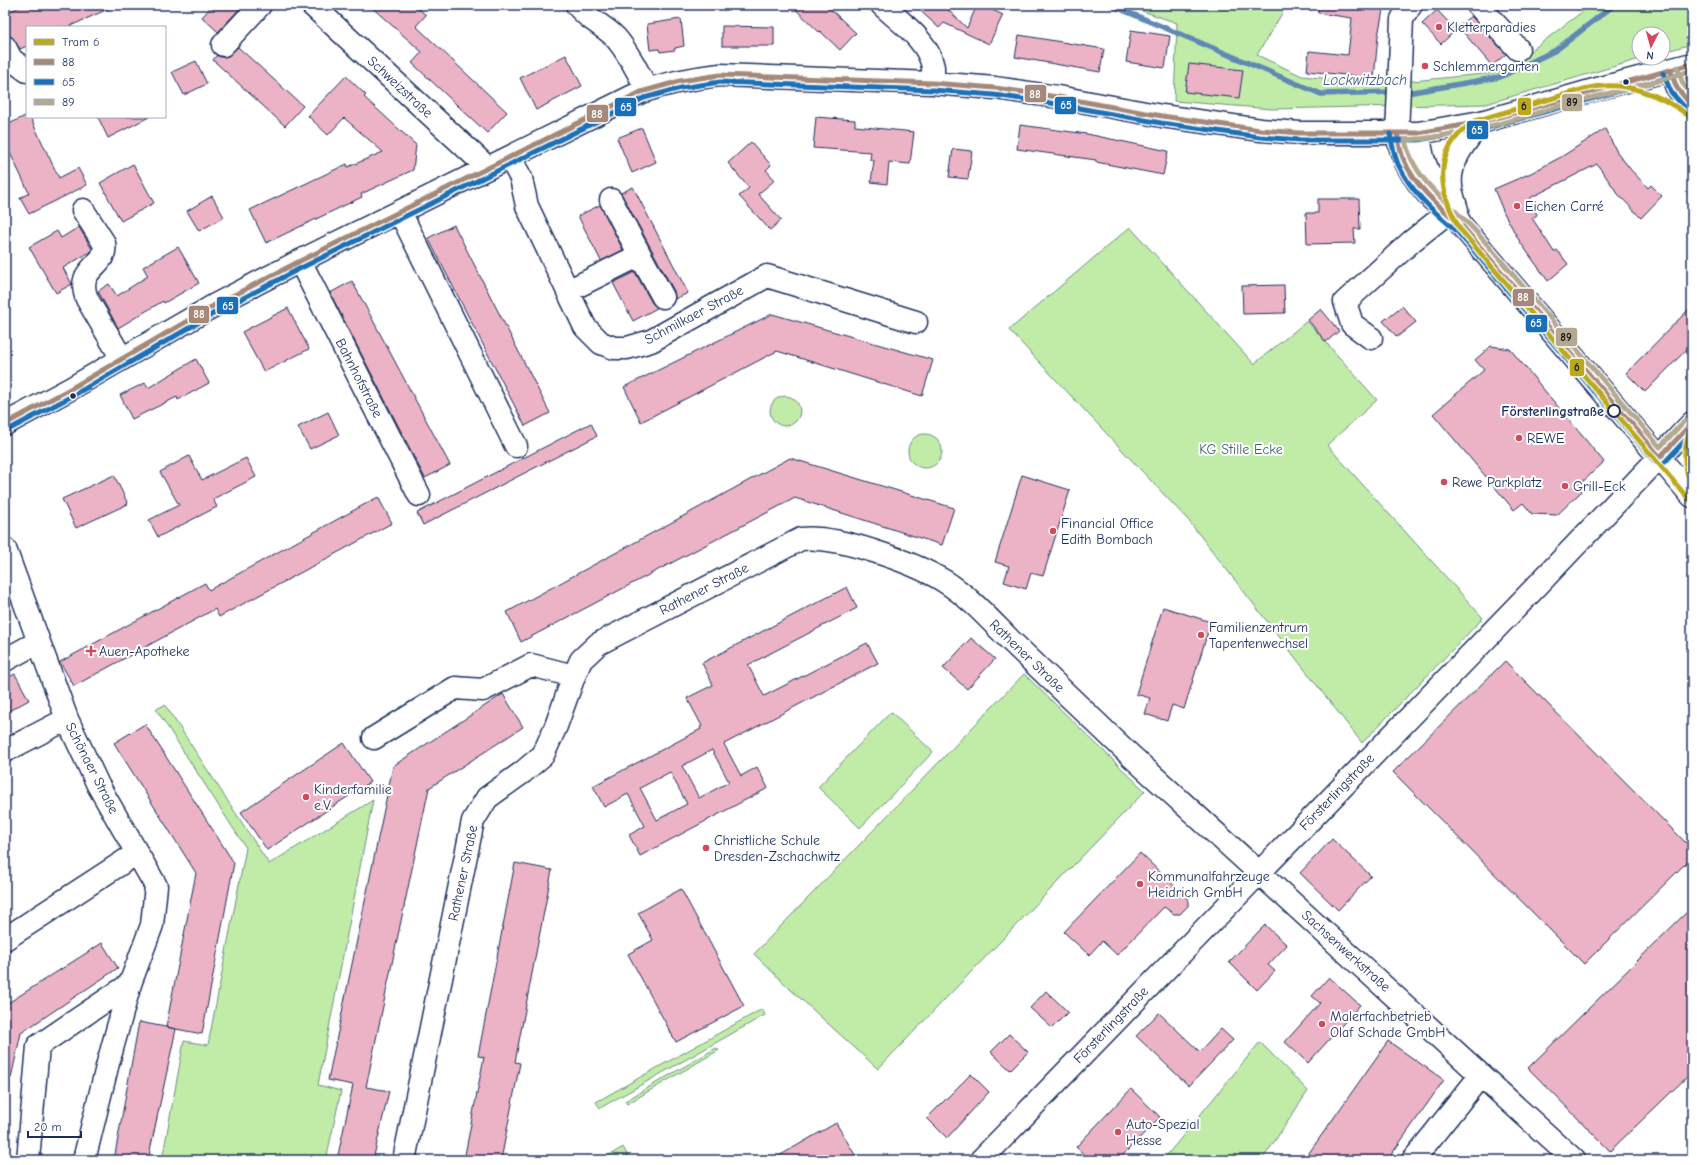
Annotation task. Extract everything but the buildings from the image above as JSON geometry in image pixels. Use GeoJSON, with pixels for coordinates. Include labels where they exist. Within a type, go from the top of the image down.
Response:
{"type":"FeatureCollection","features":[{"type":"Feature","properties":{"kind":"street"},"geometry":{"type":"LineString","coordinates":[[223,45],[260,5]]}},
{"type":"Feature","properties":{"kind":"street","name":"Schweizstraße"},"geometry":{"type":"LineString","coordinates":[[312,5],[488,168]]}},
{"type":"Feature","properties":{"kind":"street"},"geometry":{"type":"LineString","coordinates":[[577,5],[587,16],[615,37],[647,90]]}},
{"type":"Feature","properties":{"kind":"street"},"geometry":{"type":"LineString","coordinates":[[882,5],[917,37],[927,51],[933,66],[933,83]]}},
{"type":"Feature","properties":{"kind":"street"},"geometry":{"type":"LineString","coordinates":[[1411,5],[1402,19],[1396,123],[1406,165],[1427,194],[1454,220],[1692,496]]}},
{"type":"Feature","properties":{"kind":"street"},"geometry":{"type":"LineString","coordinates":[[1478,5],[1518,49]]}},
{"type":"Feature","properties":{"kind":"street"},"geometry":{"type":"LineString","coordinates":[[5,47],[11,58],[26,70]]}},
{"type":"Feature","properties":{"kind":"street"},"geometry":{"type":"LineString","coordinates":[[5,424],[215,305],[300,261],[647,90],[668,83],[695,77],[720,76],[933,83],[995,88],[1058,97],[1162,116],[1261,130],[1300,133],[1396,123],[1418,133],[1481,122],[1596,89],[1692,64]]}},
{"type":"Feature","properties":{"kind":"street"},"geometry":{"type":"LineString","coordinates":[[1670,70],[1677,88],[1692,106]]}},
{"type":"Feature","properties":{"kind":"street"},"geometry":{"type":"LineString","coordinates":[[1454,220],[1450,186],[1451,173],[1460,150],[1481,122]]}},
{"type":"Feature","properties":{"kind":"street"},"geometry":{"type":"LineString","coordinates":[[1418,133],[1423,158],[1429,174],[1454,220]]}},
{"type":"Feature","properties":{"kind":"street","name":"Schmilkaer Straße"},"geometry":{"type":"LineString","coordinates":[[510,158],[521,178],[527,206],[585,327],[601,343],[614,348],[627,348],[651,341],[767,276],[916,322]]}},
{"type":"Feature","properties":{"kind":"street"},"geometry":{"type":"LineString","coordinates":[[611,200],[663,297]]}},
{"type":"Feature","properties":{"kind":"street"},"geometry":{"type":"LineString","coordinates":[[83,210],[104,243],[105,248],[101,259],[87,273],[83,281],[83,290],[122,359]]}},
{"type":"Feature","properties":{"kind":"street"},"geometry":{"type":"LineString","coordinates":[[400,212],[516,446]]}},
{"type":"Feature","properties":{"kind":"street"},"geometry":{"type":"LineString","coordinates":[[1371,338],[1352,324],[1345,302],[1412,241],[1454,220]]}},
{"type":"Feature","properties":{"kind":"street"},"geometry":{"type":"LineString","coordinates":[[568,291],[640,255]]}},
{"type":"Feature","properties":{"kind":"street","name":"Bahnhofstraße"},"geometry":{"type":"LineString","coordinates":[[300,261],[419,495]]}},
{"type":"Feature","properties":{"kind":"street","name":"Försterlingstraße"},"geometry":{"type":"LineString","coordinates":[[981,1160],[1660,458],[1692,423]]}},
{"type":"Feature","properties":{"kind":"street","name":"Rathener Straße"},"geometry":{"type":"LineString","coordinates":[[404,1160],[473,821],[487,798],[523,772],[543,755],[556,726],[581,660],[598,644],[800,540],[824,539],[866,549],[921,568],[946,582],[973,604],[1114,740],[1258,873]]}},
{"type":"Feature","properties":{"kind":"street","name":"Schönaer Straße"},"geometry":{"type":"LineString","coordinates":[[5,549],[67,719],[98,786],[156,886],[152,925],[130,984],[108,1063],[84,1160]]}},
{"type":"Feature","properties":{"kind":"street"},"geometry":{"type":"LineString","coordinates":[[5,660],[38,642]]}},
{"type":"Feature","properties":{"kind":"street"},"geometry":{"type":"LineString","coordinates":[[374,738],[455,688],[483,690],[531,665],[574,676]]}},
{"type":"Feature","properties":{"kind":"street"},"geometry":{"type":"LineString","coordinates":[[5,751],[67,719]]}},
{"type":"Feature","properties":{"kind":"street"},"geometry":{"type":"LineString","coordinates":[[5,939],[137,853]]}},
{"type":"Feature","properties":{"kind":"street","name":"Sachsenwerkstraße"},"geometry":{"type":"LineString","coordinates":[[1258,873],[1574,1160]]}},
{"type":"Feature","properties":{"kind":"street"},"geometry":{"type":"LineString","coordinates":[[28,1160],[38,1046],[130,984]]}},
{"type":"Feature","properties":{"kind":"street"},"geometry":{"type":"LineString","coordinates":[[1413,1160],[1481,1075]]}},
{"type":"Feature","properties":{"kind":"green space"},"geometry":{"type":"Polygon","coordinates":[[[1125,5],[1287,5],[1257,55],[1302,76],[1382,84],[1503,72],[1591,5],[1692,5],[1692,44],[1671,50],[1671,26],[1631,26],[1631,62],[1486,104],[1272,109],[1174,101],[1177,23],[1125,5]]]}},
{"type":"Feature","properties":{"kind":"green space","name":"KG Stille Ecke"},"geometry":{"type":"Polygon","coordinates":[[[1130,227],[1254,364],[1307,321],[1377,400],[1327,445],[1483,618],[1362,743],[1188,520],[1009,330],[1130,227]]]}},
{"type":"Feature","properties":{"kind":"green space"},"geometry":{"type":"Polygon","coordinates":[[[785,396],[791,397],[799,405],[799,417],[791,425],[785,426],[779,425],[771,417],[770,411],[771,405],[779,397],[785,396]]]}},
{"type":"Feature","properties":{"kind":"green space"},"geometry":{"type":"Polygon","coordinates":[[[922,434],[928,434],[937,439],[941,445],[941,457],[937,463],[928,468],[922,468],[913,463],[908,454],[908,448],[913,439],[922,434]]]}},
{"type":"Feature","properties":{"kind":"green space"},"geometry":{"type":"Polygon","coordinates":[[[1024,674],[1145,791],[878,1069],[754,954],[1024,674]]]}},
{"type":"Feature","properties":{"kind":"green space"},"geometry":{"type":"Polygon","coordinates":[[[165,705],[269,864],[373,800],[318,1085],[341,1091],[326,1160],[162,1160],[184,1041],[208,1045],[246,848],[156,709],[165,705]]]}},
{"type":"Feature","properties":{"kind":"green space"},"geometry":{"type":"Polygon","coordinates":[[[891,712],[933,752],[860,828],[818,787],[891,712]]]}},
{"type":"Feature","properties":{"kind":"green space"},"geometry":{"type":"Polygon","coordinates":[[[762,1009],[765,1015],[600,1108],[596,1102],[762,1009]]]}},
{"type":"Feature","properties":{"kind":"green space"},"geometry":{"type":"Polygon","coordinates":[[[1260,1042],[1308,1091],[1262,1160],[1163,1160],[1260,1042]]]}},
{"type":"Feature","properties":{"kind":"green space"},"geometry":{"type":"Polygon","coordinates":[[[716,1048],[719,1050],[627,1104],[625,1101],[716,1048]]]}},
{"type":"Feature","properties":{"kind":"green space"},"geometry":{"type":"Polygon","coordinates":[[[623,1147],[630,1160],[601,1160],[623,1147]]]}},
{"type":"Feature","properties":{"kind":"waterway","name":"Lockwitzbach"},"geometry":{"type":"LineString","coordinates":[[1111,5],[1321,94],[1395,92]]}},
{"type":"Feature","properties":{"kind":"waterway","name":"Lockwitzbach"},"geometry":{"type":"LineString","coordinates":[[1403,92],[1413,92],[1500,77],[1556,50],[1614,5]]}},
{"type":"Feature","properties":{"kind":"tram line","name":"6"},"geometry":{"type":"LineString","coordinates":[[1692,118],[1668,102],[1627,87],[1599,86],[1584,89],[1475,121],[1461,132],[1451,144],[1445,157],[1443,170],[1443,185],[1447,199],[1452,214],[1460,229],[1692,503]]}},
{"type":"Feature","properties":{"kind":"tram line","name":"6"},"geometry":{"type":"LineString","coordinates":[[1692,427],[1685,449],[1685,463],[1692,485]]}},
{"type":"Feature","properties":{"kind":"transit line","name":"88"},"geometry":{"type":"LineString","coordinates":[[5,424],[70,389],[215,305],[300,261],[641,92],[680,81],[720,75],[933,83],[995,88],[1058,97],[1162,116],[1261,130],[1300,133],[1418,133],[1481,122],[1692,64]]}},
{"type":"Feature","properties":{"kind":"transit line","name":"89"},"geometry":{"type":"LineString","coordinates":[[1677,67],[1683,84],[1692,95]]}},
{"type":"Feature","properties":{"kind":"transit line","name":"88"},"geometry":{"type":"LineString","coordinates":[[1670,70],[1677,88],[1692,106]]}},
{"type":"Feature","properties":{"kind":"transit line","name":"65"},"geometry":{"type":"LineString","coordinates":[[8,430],[74,395],[218,311],[303,267],[644,98],[681,88],[720,82],[933,90],[994,95],[1057,104],[1161,123],[1260,137],[1300,140],[1418,140],[1483,129],[1692,71]]}},
{"type":"Feature","properties":{"kind":"transit line","name":"89"},"geometry":{"type":"LineString","coordinates":[[1687,418],[1660,447],[1480,236],[1426,181],[1417,169],[1405,140],[1448,135],[1491,126],[1574,102],[1692,71]]}},
{"type":"Feature","properties":{"kind":"transit line","name":"65"},"geometry":{"type":"LineString","coordinates":[[1663,73],[1671,92],[1687,110]]}},
{"type":"Feature","properties":{"kind":"transit line","name":"88"},"geometry":{"type":"LineString","coordinates":[[1397,133],[1404,160],[1409,170],[1422,188],[1437,204],[1462,226],[1660,457]]}},
{"type":"Feature","properties":{"kind":"transit line","name":"65"},"geometry":{"type":"LineString","coordinates":[[1390,134],[1398,164],[1403,174],[1416,192],[1440,217],[1457,231],[1655,462]]}},
{"type":"Feature","properties":{"kind":"transit line","name":"88"},"geometry":{"type":"LineString","coordinates":[[1660,457],[1692,423]]}},
{"type":"Feature","properties":{"kind":"transit line","name":"65"},"geometry":{"type":"LineString","coordinates":[[1665,462],[1692,433]]}},
{"type":"Feature","properties":{"kind":"place","name":"Kletterparadies"},"geometry":{"type":"Point","coordinates":[1439,27]}},
{"type":"Feature","properties":{"kind":"place","name":"Schlemmergarten"},"geometry":{"type":"Point","coordinates":[1425,66]}},
{"type":"Feature","properties":{"kind":"place","name":"Eichen Carré"},"geometry":{"type":"Point","coordinates":[1517,206]}},
{"type":"Feature","properties":{"kind":"place","name":"Försterlingstraße"},"geometry":{"type":"Point","coordinates":[1614,411]}},
{"type":"Feature","properties":{"kind":"place","name":"REWE"},"geometry":{"type":"Point","coordinates":[1519,438]}},
{"type":"Feature","properties":{"kind":"place","name":"Rewe Parkplatz"},"geometry":{"type":"Point","coordinates":[1444,482]}},
{"type":"Feature","properties":{"kind":"place","name":"Grill-Eck"},"geometry":{"type":"Point","coordinates":[1565,486]}},
{"type":"Feature","properties":{"kind":"place","name":"Financial Office Edith Bombach"},"geometry":{"type":"Point","coordinates":[1053,531]}},
{"type":"Feature","properties":{"kind":"place","name":"Familienzentrum Tapentenwechsel"},"geometry":{"type":"Point","coordinates":[1201,635]}},
{"type":"Feature","properties":{"kind":"place","name":"Auen-Apotheke"},"geometry":{"type":"Point","coordinates":[91,651]}},
{"type":"Feature","properties":{"kind":"place","name":"Kinderfamilie e.V."},"geometry":{"type":"Point","coordinates":[306,797]}},
{"type":"Feature","properties":{"kind":"place","name":"Christliche Schule Dresden-Zschachwitz"},"geometry":{"type":"Point","coordinates":[706,848]}},
{"type":"Feature","properties":{"kind":"place","name":"Kommunalfahrzeuge Heidrich GmbH"},"geometry":{"type":"Point","coordinates":[1140,884]}},
{"type":"Feature","properties":{"kind":"place","name":"Malerfachbetrieb Olaf Schade GmbH"},"geometry":{"type":"Point","coordinates":[1322,1024]}},
{"type":"Feature","properties":{"kind":"place","name":"Auto-Spezial Hesse"},"geometry":{"type":"Point","coordinates":[1118,1132]}}]}
